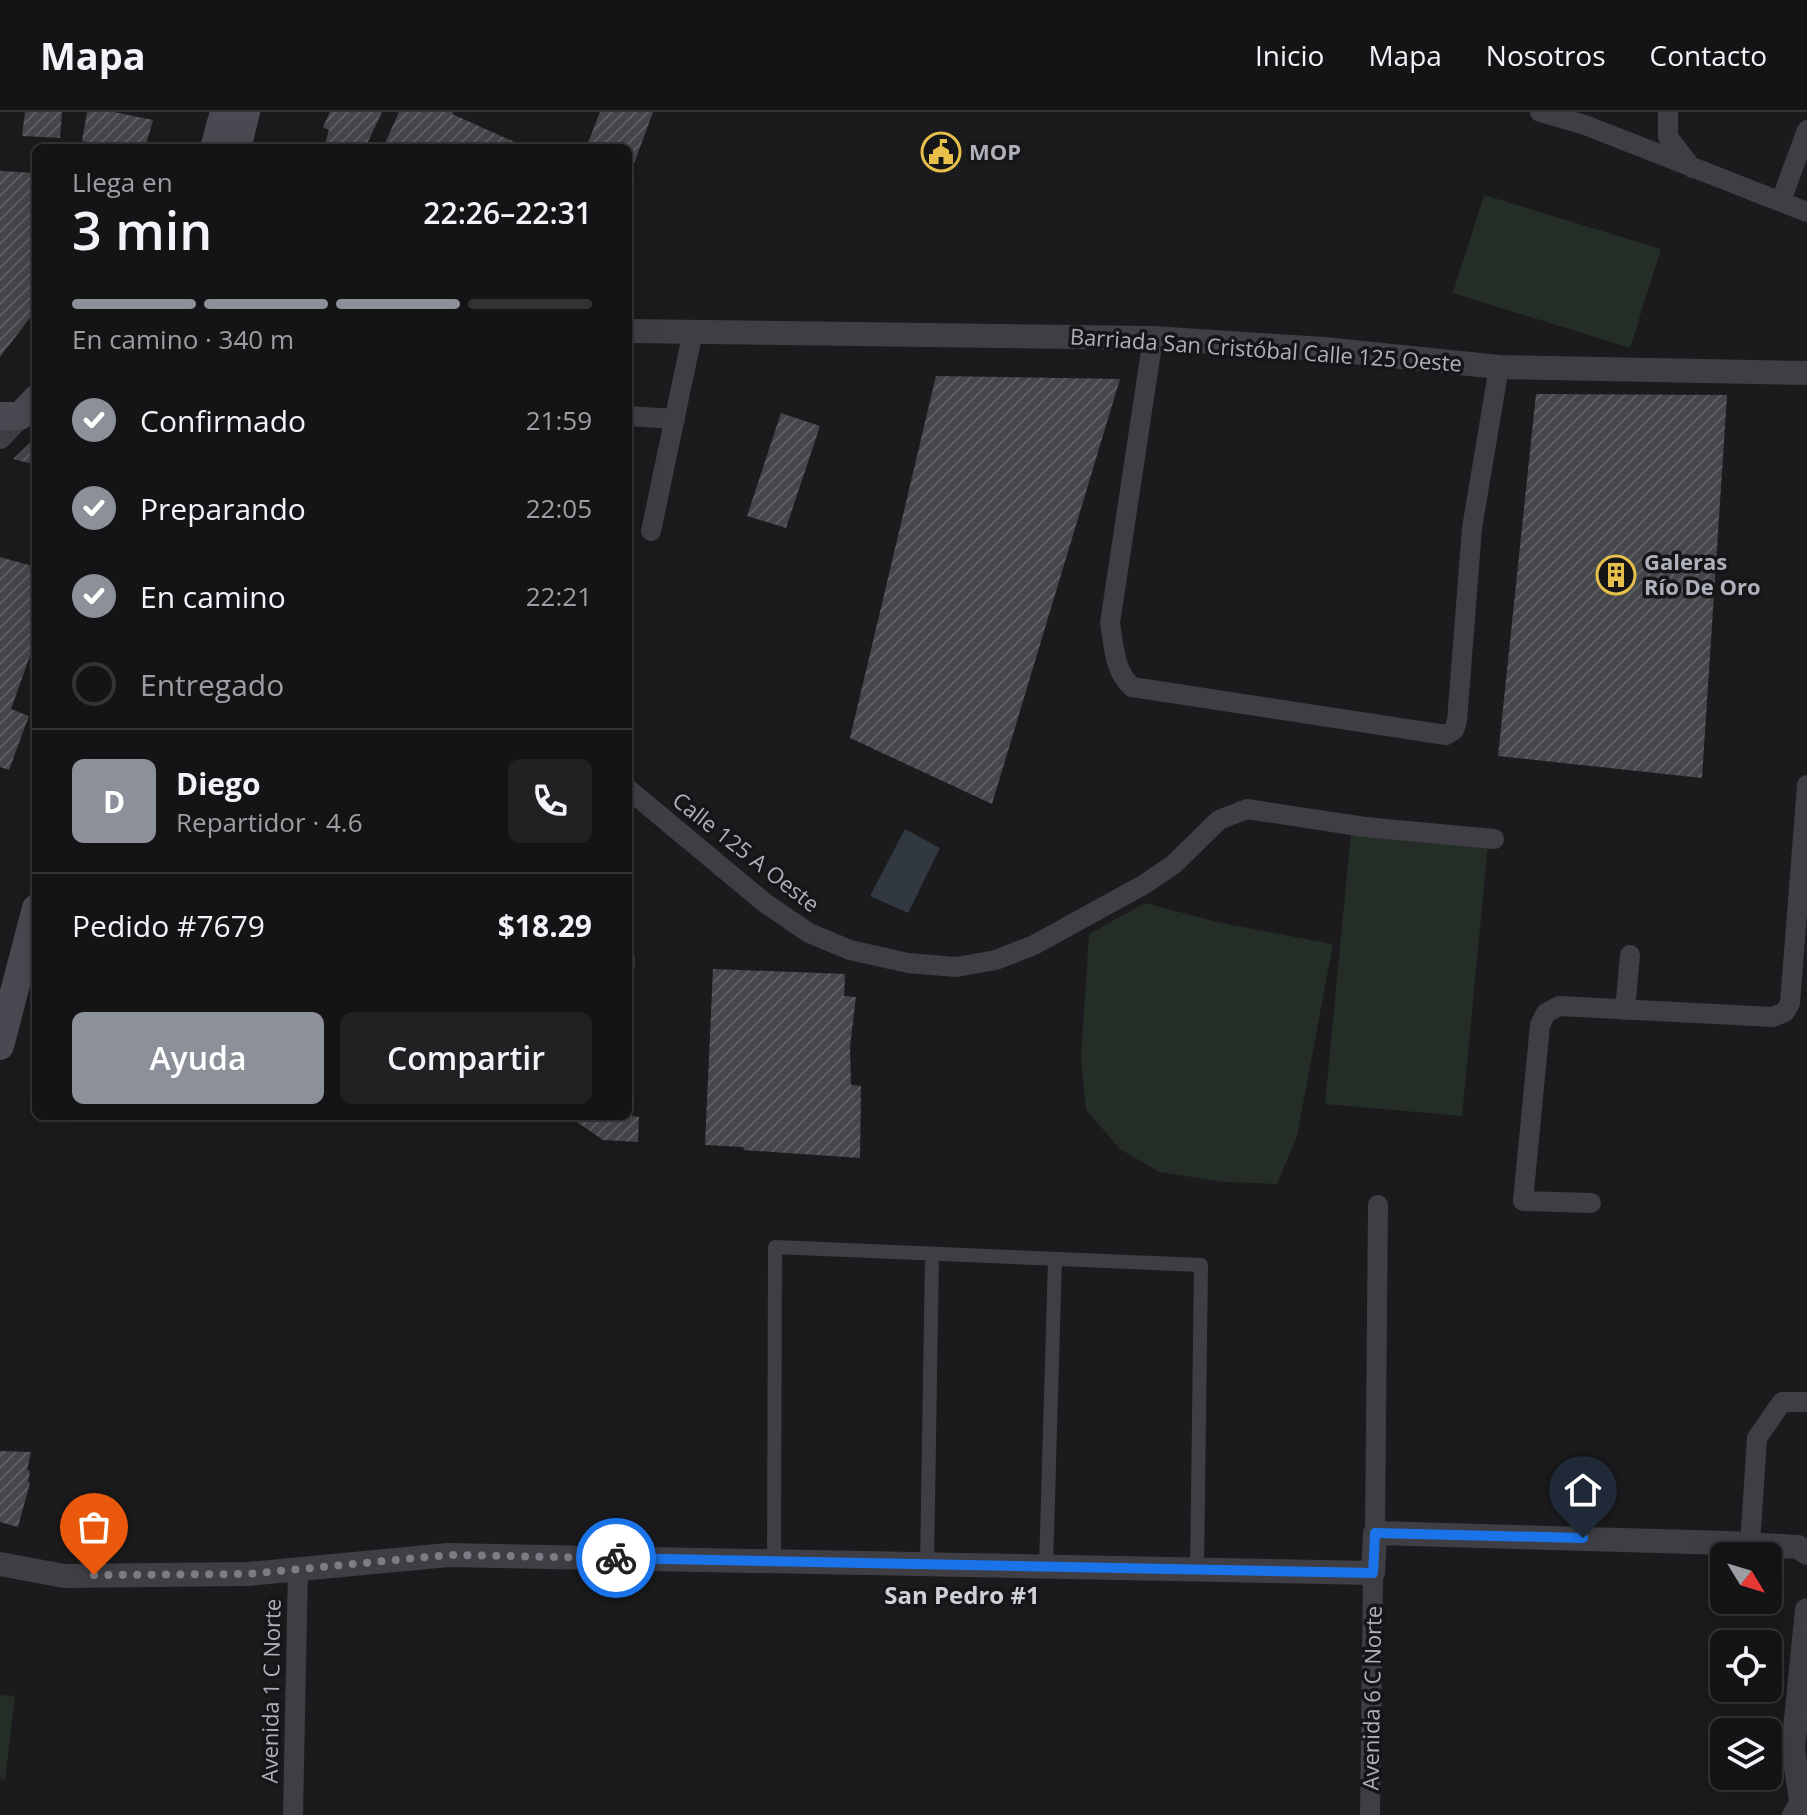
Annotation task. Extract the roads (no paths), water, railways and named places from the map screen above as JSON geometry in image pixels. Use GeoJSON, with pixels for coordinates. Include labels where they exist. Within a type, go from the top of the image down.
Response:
{"type":"FeatureCollection","features":[{"type":"Feature","properties":{"kind":"main road"},"geometry":{"type":"LineString","coordinates":[[215,144],[224,112]]}},
{"type":"Feature","properties":{"kind":"main road"},"geometry":{"type":"LineString","coordinates":[[238,144],[246,112]]}},
{"type":"Feature","properties":{"kind":"main road"},"geometry":{"type":"LineString","coordinates":[[0,1046],[32,923]]}},
{"type":"Feature","properties":{"kind":"street"},"geometry":{"type":"LineString","coordinates":[[1540,112],[1585,125],[1807,212]]}},
{"type":"Feature","properties":{"kind":"street"},"geometry":{"type":"LineString","coordinates":[[1668,112],[1668,137],[1692,168]]}},
{"type":"Feature","properties":{"kind":"street"},"geometry":{"type":"LineString","coordinates":[[1781,201],[1807,130]]}},
{"type":"Feature","properties":{"kind":"street","name":"Barriada San Cristóbal Calle 125 Oeste"},"geometry":{"type":"LineString","coordinates":[[632,331],[1153,338],[1324,349],[1499,367],[1807,373]]}},
{"type":"Feature","properties":{"kind":"street"},"geometry":{"type":"LineString","coordinates":[[651,531],[693,331]]}},
{"type":"Feature","properties":{"kind":"street"},"geometry":{"type":"LineString","coordinates":[[1153,338],[1110,623],[1124,679],[1132,687],[1446,735],[1454,730],[1457,721],[1472,528],[1499,367]]}},
{"type":"Feature","properties":{"kind":"street"},"geometry":{"type":"LineString","coordinates":[[0,437],[19,410]]}},
{"type":"Feature","properties":{"kind":"street"},"geometry":{"type":"LineString","coordinates":[[632,416],[675,419]]}},
{"type":"Feature","properties":{"kind":"street"},"geometry":{"type":"LineString","coordinates":[[1591,1203],[1523,1201],[1540,1025],[1546,1013],[1559,1006],[1773,1017],[1785,1012],[1790,1003],[1807,785]]}},
{"type":"Feature","properties":{"kind":"street","name":"Calle 125 A Oeste"},"geometry":{"type":"LineString","coordinates":[[632,792],[765,903],[809,933],[850,950],[908,963],[956,967],[996,960],[1034,945],[1145,884],[1174,864],[1219,820],[1247,809],[1365,827],[1494,839]]}},
{"type":"Feature","properties":{"kind":"street"},"geometry":{"type":"LineString","coordinates":[[1625,1010],[1630,955]]}},
{"type":"Feature","properties":{"kind":"street"},"geometry":{"type":"LineString","coordinates":[[1378,1205],[1375,1533],[1710,1543]]}},
{"type":"Feature","properties":{"kind":"street"},"geometry":{"type":"LineString","coordinates":[[774,1561],[775,1247],[1201,1265],[1197,1570]]}},
{"type":"Feature","properties":{"kind":"street"},"geometry":{"type":"LineString","coordinates":[[927,1564],[932,1254]]}},
{"type":"Feature","properties":{"kind":"street"},"geometry":{"type":"LineString","coordinates":[[1046,1567],[1055,1259]]}},
{"type":"Feature","properties":{"kind":"street"},"geometry":{"type":"LineString","coordinates":[[1750,1542],[1757,1438],[1782,1402],[1807,1402]]}},
{"type":"Feature","properties":{"kind":"street","name":"Avenida 6 C Norte"},"geometry":{"type":"LineString","coordinates":[[1370,1815],[1375,1533]]}},
{"type":"Feature","properties":{"kind":"street"},"geometry":{"type":"LineString","coordinates":[[1782,1546],[1798,1547],[1807,1553]]}},
{"type":"Feature","properties":{"kind":"street"},"geometry":{"type":"LineString","coordinates":[[0,1564],[64,1576],[248,1574],[448,1555],[1373,1573]]}},
{"type":"Feature","properties":{"kind":"street","name":"Avenida 1 C Norte"},"geometry":{"type":"LineString","coordinates":[[293,1815],[298,1568]]}},
{"type":"Feature","properties":{"kind":"street"},"geometry":{"type":"LineString","coordinates":[[1800,1807],[1793,1749],[1807,1610]]}},
{"type":"Feature","properties":{"kind":"place","name":"MOP"},"geometry":{"type":"Point","coordinates":[941,152]}},
{"type":"Feature","properties":{"kind":"place","name":"Galeras Río De Oro"},"geometry":{"type":"Point","coordinates":[1616,575]}},
{"type":"Feature","properties":{"kind":"district","name":"San Pedro #1"},"geometry":{"type":"Point","coordinates":[962,1596]}}]}
